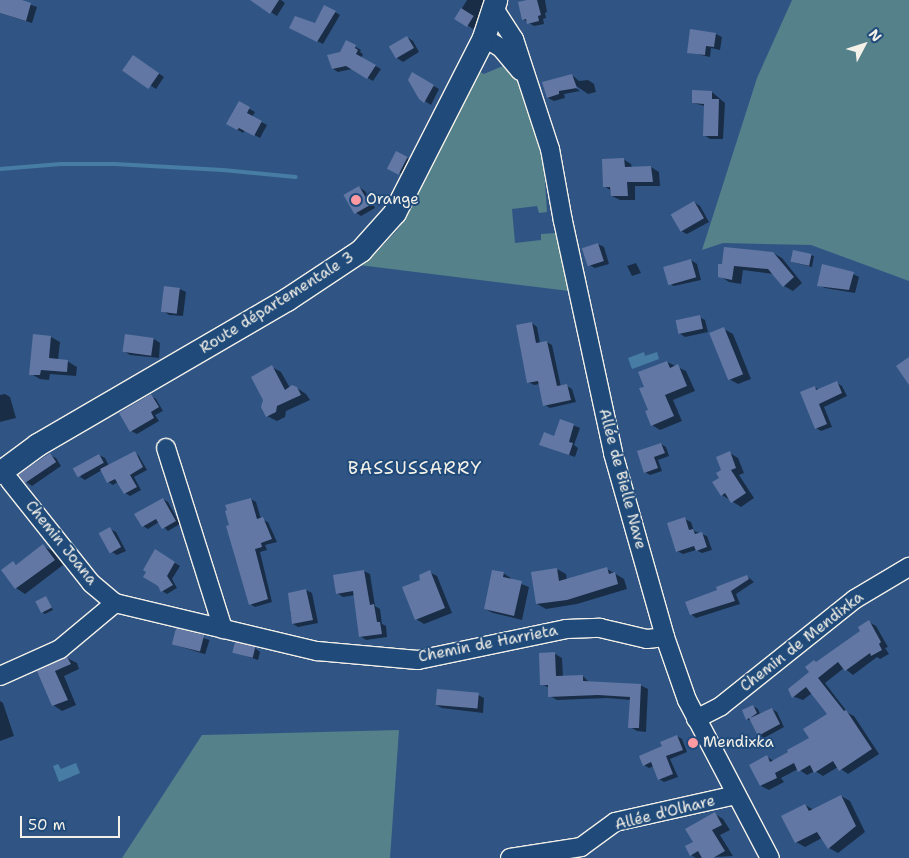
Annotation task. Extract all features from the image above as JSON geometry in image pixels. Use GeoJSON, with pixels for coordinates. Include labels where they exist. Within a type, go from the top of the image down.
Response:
{"type":"FeatureCollection","features":[{"type":"Feature","properties":{"kind":"main road","name":"Route départementale 3"},"geometry":{"type":"LineString","coordinates":[[5,477],[38,445],[287,300],[361,251],[395,213],[484,38],[495,5]]}},
{"type":"Feature","properties":{"kind":"street","name":"Allée de Bielle Nave"},"geometry":{"type":"LineString","coordinates":[[495,5],[514,39],[550,149],[563,221],[613,452],[665,637],[687,700],[696,719],[770,858]]}},
{"type":"Feature","properties":{"kind":"street","name":"Allée de Bielle Nave"},"geometry":{"type":"LineString","coordinates":[[484,38],[501,48],[528,82]]}},
{"type":"Feature","properties":{"kind":"street"},"geometry":{"type":"LineString","coordinates":[[166,448],[224,629]]}},
{"type":"Feature","properties":{"kind":"street","name":"Chemin Joana"},"geometry":{"type":"LineString","coordinates":[[5,477],[91,583],[115,603]]}},
{"type":"Feature","properties":{"kind":"street","name":"Chemin de Mendixka"},"geometry":{"type":"LineString","coordinates":[[696,719],[721,706],[854,599],[909,567]]}},
{"type":"Feature","properties":{"kind":"street","name":"Chemin de Harrieta"},"geometry":{"type":"LineString","coordinates":[[115,603],[317,651],[418,660],[566,629],[600,628],[647,638],[665,637]]}},
{"type":"Feature","properties":{"kind":"street"},"geometry":{"type":"LineString","coordinates":[[0,676],[60,649],[115,603]]}},
{"type":"Feature","properties":{"kind":"street","name":"Allée d'Olhare"},"geometry":{"type":"LineString","coordinates":[[510,858],[581,847],[615,822],[736,795]]}},
{"type":"Feature","properties":{"kind":"green space"},"geometry":{"type":"Polygon","coordinates":[[[792,0],[909,0],[909,281],[811,245],[723,243],[702,250],[757,78],[792,0]]]}},
{"type":"Feature","properties":{"kind":"green space"},"geometry":{"type":"Polygon","coordinates":[[[505,65],[518,77],[523,88],[544,167],[547,212],[539,213],[537,206],[512,209],[515,243],[541,240],[541,234],[557,233],[569,291],[359,265],[377,252],[399,228],[457,111],[480,72],[484,74],[505,65]]]}},
{"type":"Feature","properties":{"kind":"green space"},"geometry":{"type":"Polygon","coordinates":[[[399,730],[390,858],[122,858],[202,735],[399,730]]]}},
{"type":"Feature","properties":{"kind":"water"},"geometry":{"type":"Polygon","coordinates":[[[644,352],[645,356],[657,352],[659,359],[632,369],[628,358],[644,352]]]}},
{"type":"Feature","properties":{"kind":"water"},"geometry":{"type":"Polygon","coordinates":[[[76,763],[80,773],[59,782],[53,766],[58,764],[61,769],[76,763]]]}},
{"type":"Feature","properties":{"kind":"building"},"geometry":{"type":"Polygon","coordinates":[[[0,0],[22,0],[31,3],[26,21],[0,13],[0,0]]]}},
{"type":"Feature","properties":{"kind":"building"},"geometry":{"type":"Polygon","coordinates":[[[250,0],[279,0],[270,14],[250,0]]]}},
{"type":"Feature","properties":{"kind":"building"},"geometry":{"type":"Polygon","coordinates":[[[537,0],[541,15],[538,16],[539,21],[527,24],[526,19],[522,20],[518,2],[537,0]]]}},
{"type":"Feature","properties":{"kind":"building"},"geometry":{"type":"Polygon","coordinates":[[[324,5],[336,11],[317,42],[289,28],[295,16],[315,23],[324,5]]]}},
{"type":"Feature","properties":{"kind":"building"},"geometry":{"type":"Polygon","coordinates":[[[461,8],[474,16],[467,27],[454,19],[461,8]]]}},
{"type":"Feature","properties":{"kind":"building"},"geometry":{"type":"Polygon","coordinates":[[[690,29],[716,33],[714,47],[706,46],[705,55],[687,53],[690,29]]]}},
{"type":"Feature","properties":{"kind":"building"},"geometry":{"type":"Polygon","coordinates":[[[407,36],[414,48],[396,59],[389,46],[407,36]]]}},
{"type":"Feature","properties":{"kind":"building"},"geometry":{"type":"Polygon","coordinates":[[[346,40],[356,45],[355,48],[358,50],[356,54],[376,65],[367,79],[346,66],[332,69],[327,55],[340,52],[346,40]]]}},
{"type":"Feature","properties":{"kind":"building"},"geometry":{"type":"Polygon","coordinates":[[[133,55],[159,73],[148,89],[122,71],[133,55]]]}},
{"type":"Feature","properties":{"kind":"building"},"geometry":{"type":"Polygon","coordinates":[[[412,72],[434,85],[424,103],[419,99],[408,80],[412,72]]]}},
{"type":"Feature","properties":{"kind":"building"},"geometry":{"type":"Polygon","coordinates":[[[572,74],[577,88],[559,91],[559,94],[547,98],[542,82],[572,74]]]}},
{"type":"Feature","properties":{"kind":"building"},"geometry":{"type":"Polygon","coordinates":[[[692,90],[712,91],[712,99],[719,99],[718,136],[703,136],[704,104],[692,103],[692,90]]]}},
{"type":"Feature","properties":{"kind":"building"},"geometry":{"type":"Polygon","coordinates":[[[239,101],[250,107],[247,113],[262,121],[254,136],[226,124],[239,101]]]}},
{"type":"Feature","properties":{"kind":"building"},"geometry":{"type":"Polygon","coordinates":[[[396,151],[408,157],[399,175],[387,169],[396,151]]]}},
{"type":"Feature","properties":{"kind":"building"},"geometry":{"type":"Polygon","coordinates":[[[624,158],[625,167],[651,166],[653,182],[627,182],[628,196],[611,196],[610,187],[603,187],[602,159],[624,158]]]}},
{"type":"Feature","properties":{"kind":"building","name":"Orange"},"geometry":{"type":"Polygon","coordinates":[[[359,186],[370,205],[354,214],[343,195],[359,186]]]}},
{"type":"Feature","properties":{"kind":"building"},"geometry":{"type":"Polygon","coordinates":[[[694,201],[704,218],[681,232],[671,214],[694,201]]]}},
{"type":"Feature","properties":{"kind":"building"},"geometry":{"type":"Polygon","coordinates":[[[598,243],[604,261],[588,266],[582,248],[598,243]]]}},
{"type":"Feature","properties":{"kind":"building"},"geometry":{"type":"Polygon","coordinates":[[[724,247],[773,252],[794,277],[783,287],[768,269],[734,266],[732,280],[718,277],[718,264],[722,264],[724,247]]]}},
{"type":"Feature","properties":{"kind":"building"},"geometry":{"type":"Polygon","coordinates":[[[793,250],[812,254],[809,266],[791,262],[793,250]]]}},
{"type":"Feature","properties":{"kind":"building"},"geometry":{"type":"Polygon","coordinates":[[[691,259],[696,277],[668,285],[663,267],[691,259]]]}},
{"type":"Feature","properties":{"kind":"building"},"geometry":{"type":"Polygon","coordinates":[[[822,264],[854,272],[849,290],[817,286],[822,264]]]}},
{"type":"Feature","properties":{"kind":"building"},"geometry":{"type":"Polygon","coordinates":[[[164,286],[180,288],[177,314],[161,312],[164,286]]]}},
{"type":"Feature","properties":{"kind":"building"},"geometry":{"type":"Polygon","coordinates":[[[700,315],[703,329],[678,334],[676,320],[700,315]]]}},
{"type":"Feature","properties":{"kind":"building"},"geometry":{"type":"Polygon","coordinates":[[[532,322],[536,343],[547,341],[557,386],[567,384],[571,400],[543,406],[538,381],[527,383],[516,325],[532,322]]]}},
{"type":"Feature","properties":{"kind":"building"},"geometry":{"type":"Polygon","coordinates":[[[724,327],[743,374],[728,380],[709,333],[724,327]]]}},
{"type":"Feature","properties":{"kind":"building"},"geometry":{"type":"Polygon","coordinates":[[[33,334],[51,336],[49,358],[68,360],[67,372],[41,370],[40,375],[29,375],[33,334]]]}},
{"type":"Feature","properties":{"kind":"building"},"geometry":{"type":"Polygon","coordinates":[[[125,334],[154,338],[151,356],[122,352],[125,334]]]}},
{"type":"Feature","properties":{"kind":"building"},"geometry":{"type":"Polygon","coordinates":[[[909,357],[909,385],[896,366],[909,357]]]}},
{"type":"Feature","properties":{"kind":"building"},"geometry":{"type":"Polygon","coordinates":[[[667,361],[670,368],[678,364],[687,386],[665,395],[674,416],[651,426],[645,411],[648,410],[639,388],[644,387],[638,372],[667,361]]]}},
{"type":"Feature","properties":{"kind":"building"},"geometry":{"type":"Polygon","coordinates":[[[272,365],[285,390],[292,385],[297,387],[301,395],[277,406],[276,412],[266,417],[261,407],[263,400],[251,377],[272,365]]]}},
{"type":"Feature","properties":{"kind":"building"},"geometry":{"type":"Polygon","coordinates":[[[837,381],[842,393],[819,404],[827,424],[815,429],[800,392],[815,386],[816,390],[837,381]]]}},
{"type":"Feature","properties":{"kind":"building"},"geometry":{"type":"Polygon","coordinates":[[[151,394],[159,407],[151,412],[154,418],[130,432],[119,413],[151,394]]]}},
{"type":"Feature","properties":{"kind":"building"},"geometry":{"type":"Polygon","coordinates":[[[560,419],[574,424],[569,442],[573,443],[569,455],[539,445],[544,432],[554,436],[560,419]]]}},
{"type":"Feature","properties":{"kind":"building"},"geometry":{"type":"Polygon","coordinates":[[[661,443],[665,453],[654,457],[658,468],[644,473],[637,451],[661,443]]]}},
{"type":"Feature","properties":{"kind":"building"},"geometry":{"type":"Polygon","coordinates":[[[135,451],[143,467],[130,475],[137,487],[124,494],[115,479],[107,483],[100,469],[135,451]]]}},
{"type":"Feature","properties":{"kind":"building"},"geometry":{"type":"Polygon","coordinates":[[[730,451],[736,468],[731,470],[746,493],[731,503],[725,493],[721,496],[712,482],[719,478],[716,473],[721,470],[716,457],[730,451]]]}},
{"type":"Feature","properties":{"kind":"building"},"geometry":{"type":"Polygon","coordinates":[[[50,453],[56,462],[25,483],[18,474],[50,453]]]}},
{"type":"Feature","properties":{"kind":"building"},"geometry":{"type":"Polygon","coordinates":[[[99,454],[104,463],[78,477],[73,469],[99,454]]]}},
{"type":"Feature","properties":{"kind":"building"},"geometry":{"type":"Polygon","coordinates":[[[163,498],[176,521],[162,529],[156,519],[142,527],[134,514],[163,498]]]}},
{"type":"Feature","properties":{"kind":"building"},"geometry":{"type":"Polygon","coordinates":[[[251,498],[257,519],[263,517],[272,539],[261,543],[262,547],[255,549],[268,599],[249,605],[226,526],[229,525],[225,505],[251,498]]]}},
{"type":"Feature","properties":{"kind":"building"},"geometry":{"type":"Polygon","coordinates":[[[685,517],[689,530],[693,529],[695,534],[702,532],[707,547],[696,551],[694,546],[676,552],[667,523],[685,517]]]}},
{"type":"Feature","properties":{"kind":"building"},"geometry":{"type":"Polygon","coordinates":[[[110,527],[121,547],[110,553],[99,533],[110,527]]]}},
{"type":"Feature","properties":{"kind":"building"},"geometry":{"type":"Polygon","coordinates":[[[43,544],[55,560],[15,589],[1,570],[13,561],[16,565],[43,544]]]}},
{"type":"Feature","properties":{"kind":"building"},"geometry":{"type":"Polygon","coordinates":[[[155,549],[175,562],[167,576],[173,585],[161,592],[158,586],[143,577],[146,572],[143,570],[155,549]]]}},
{"type":"Feature","properties":{"kind":"building"},"geometry":{"type":"Polygon","coordinates":[[[607,567],[609,574],[615,572],[618,584],[567,600],[536,604],[531,572],[557,568],[559,581],[607,567]]]}},
{"type":"Feature","properties":{"kind":"building"},"geometry":{"type":"Polygon","coordinates":[[[364,570],[370,605],[374,604],[377,622],[380,622],[382,634],[359,637],[353,591],[336,594],[333,575],[364,570]]]}},
{"type":"Feature","properties":{"kind":"building"},"geometry":{"type":"Polygon","coordinates":[[[430,570],[445,608],[415,620],[402,587],[420,580],[419,575],[430,570]]]}},
{"type":"Feature","properties":{"kind":"building"},"geometry":{"type":"Polygon","coordinates":[[[492,570],[504,572],[503,577],[522,581],[514,616],[484,609],[492,570]]]}},
{"type":"Feature","properties":{"kind":"building"},"geometry":{"type":"Polygon","coordinates":[[[747,575],[749,579],[731,591],[735,601],[690,615],[685,602],[717,590],[716,587],[747,575]]]}},
{"type":"Feature","properties":{"kind":"building"},"geometry":{"type":"Polygon","coordinates":[[[306,589],[313,620],[292,624],[288,593],[306,589]]]}},
{"type":"Feature","properties":{"kind":"building"},"geometry":{"type":"Polygon","coordinates":[[[46,596],[52,608],[41,613],[35,601],[46,596]]]}},
{"type":"Feature","properties":{"kind":"building"},"geometry":{"type":"Polygon","coordinates":[[[869,620],[881,642],[879,644],[882,650],[871,656],[870,653],[845,671],[838,662],[818,678],[844,711],[846,710],[872,749],[839,771],[833,761],[814,773],[810,765],[798,772],[794,763],[775,773],[777,778],[760,786],[749,765],[767,755],[770,762],[788,752],[787,750],[809,738],[803,729],[827,714],[806,687],[792,698],[788,689],[809,672],[805,667],[814,660],[816,662],[860,631],[858,627],[869,620]]]}},
{"type":"Feature","properties":{"kind":"building"},"geometry":{"type":"Polygon","coordinates":[[[176,628],[204,635],[200,652],[172,644],[176,628]]]}},
{"type":"Feature","properties":{"kind":"building"},"geometry":{"type":"Polygon","coordinates":[[[235,642],[255,647],[253,658],[232,653],[235,642]]]}},
{"type":"Feature","properties":{"kind":"building"},"geometry":{"type":"Polygon","coordinates":[[[555,652],[556,676],[583,675],[583,681],[641,684],[639,728],[628,728],[630,697],[598,695],[548,697],[548,685],[540,685],[539,653],[555,652]]]}},
{"type":"Feature","properties":{"kind":"building"},"geometry":{"type":"Polygon","coordinates":[[[67,657],[71,664],[55,671],[68,700],[52,706],[37,671],[67,657]]]}},
{"type":"Feature","properties":{"kind":"building"},"geometry":{"type":"Polygon","coordinates":[[[437,689],[479,693],[477,709],[436,705],[437,689]]]}},
{"type":"Feature","properties":{"kind":"building"},"geometry":{"type":"Polygon","coordinates":[[[753,705],[757,713],[750,718],[772,708],[780,724],[758,736],[749,718],[746,720],[742,710],[753,705]]]}},
{"type":"Feature","properties":{"kind":"building"},"geometry":{"type":"Polygon","coordinates":[[[677,735],[683,750],[666,756],[673,774],[658,780],[651,762],[643,766],[639,756],[662,746],[660,742],[677,735]]]}},
{"type":"Feature","properties":{"kind":"building"},"geometry":{"type":"Polygon","coordinates":[[[841,795],[856,826],[828,849],[817,832],[795,843],[781,816],[805,804],[809,811],[841,795]]]}},
{"type":"Feature","properties":{"kind":"building"},"geometry":{"type":"Polygon","coordinates":[[[715,812],[722,825],[712,830],[725,851],[713,858],[702,858],[698,851],[690,856],[685,846],[693,842],[685,829],[715,812]]]}},
{"type":"Feature","properties":{"kind":"waterway"},"geometry":{"type":"LineString","coordinates":[[0,169],[61,164],[115,164],[223,170],[296,177]]}},
{"type":"Feature","properties":{"kind":"place","name":"Orange"},"geometry":{"type":"Point","coordinates":[356,200]}},
{"type":"Feature","properties":{"kind":"place","name":"Mendixka"},"geometry":{"type":"Point","coordinates":[693,743]}},
{"type":"Feature","properties":{"kind":"district","name":"BASSUSSARRY"},"geometry":{"type":"Point","coordinates":[415,468]}}]}
